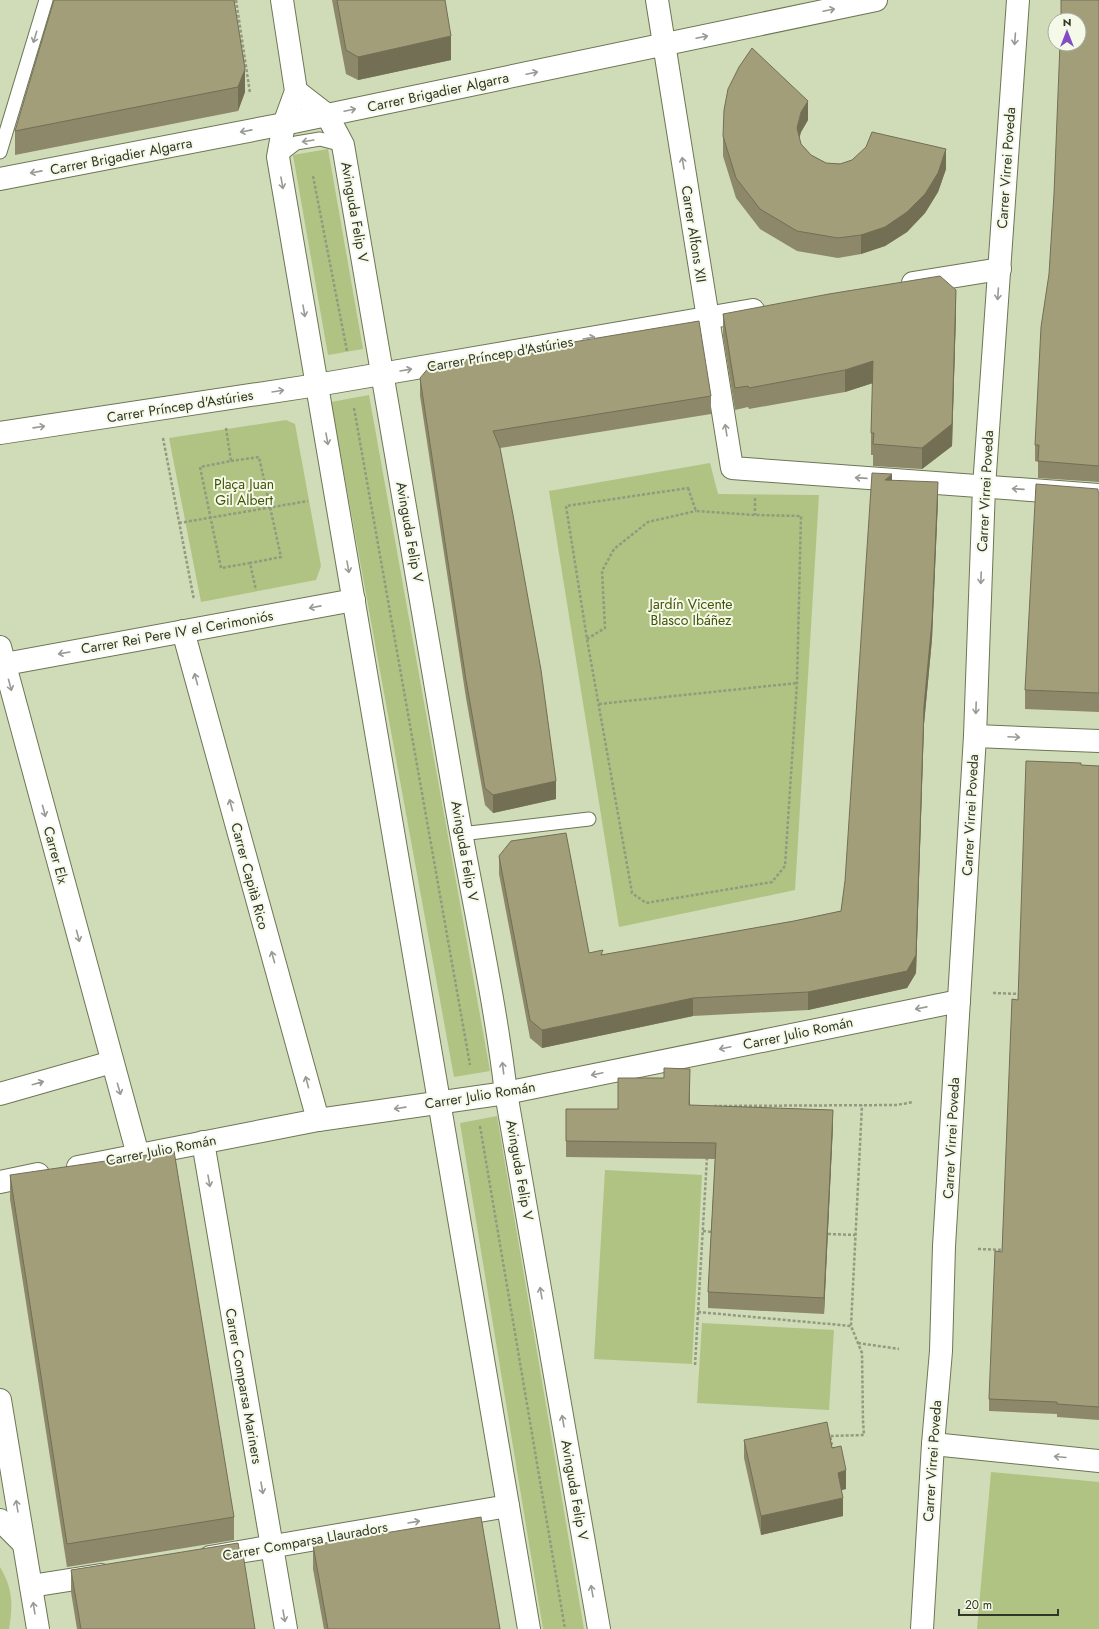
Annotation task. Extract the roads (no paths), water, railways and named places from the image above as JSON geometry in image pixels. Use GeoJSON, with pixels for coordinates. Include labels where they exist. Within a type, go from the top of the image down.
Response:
{"type":"FeatureCollection","features":[{"type":"Feature","properties":{"kind":"street"},"geometry":{"type":"LineString","coordinates":[[282,0],[296,91],[284,124],[278,157],[529,1629]]}},
{"type":"Feature","properties":{"kind":"street","name":"Carrer Alfons XII"},"geometry":{"type":"LineString","coordinates":[[657,0],[732,468],[984,487]]}},
{"type":"Feature","properties":{"kind":"street","name":"Carrer Brigadier Algarra"},"geometry":{"type":"LineString","coordinates":[[0,179],[284,124],[876,0]]}},
{"type":"Feature","properties":{"kind":"street","name":"Carrer Virrei Poveda"},"geometry":{"type":"LineString","coordinates":[[922,1629],[933,1444],[941,1351],[944,1246],[975,736],[984,487],[1018,0]]}},
{"type":"Feature","properties":{"kind":"street","name":"Avinguda Felip V"},"geometry":{"type":"LineString","coordinates":[[296,91],[327,115],[343,145],[384,374],[461,834],[500,1046],[506,1093],[599,1629]]}},
{"type":"Feature","properties":{"kind":"street"},"geometry":{"type":"LineString","coordinates":[[892,287],[1000,269]]}},
{"type":"Feature","properties":{"kind":"street","name":"Carrer Príncep d'Astúries"},"geometry":{"type":"LineString","coordinates":[[0,433],[317,385],[769,308]]}},
{"type":"Feature","properties":{"kind":"street"},"geometry":{"type":"LineString","coordinates":[[984,487],[1099,495]]}},
{"type":"Feature","properties":{"kind":"street","name":"Carrer Rei Pere IV el Cerimoniós"},"geometry":{"type":"LineString","coordinates":[[2,659],[183,631],[354,600]]}},
{"type":"Feature","properties":{"kind":"street","name":"Carrer Capità Rico"},"geometry":{"type":"LineString","coordinates":[[183,631],[318,1120]]}},
{"type":"Feature","properties":{"kind":"street","name":"Carrer Elx"},"geometry":{"type":"LineString","coordinates":[[2,659],[138,1155]]}},
{"type":"Feature","properties":{"kind":"street"},"geometry":{"type":"LineString","coordinates":[[975,736],[1099,741]]}},
{"type":"Feature","properties":{"kind":"street","name":"Carrer Julio Román"},"geometry":{"type":"LineString","coordinates":[[0,1182],[318,1120],[506,1093],[959,1001]]}},
{"type":"Feature","properties":{"kind":"street"},"geometry":{"type":"LineString","coordinates":[[0,1094],[112,1062]]}},
{"type":"Feature","properties":{"kind":"street","name":"Carrer Comparsa Mariners"},"geometry":{"type":"LineString","coordinates":[[203,1142],[286,1629]]}},
{"type":"Feature","properties":{"kind":"street"},"geometry":{"type":"LineString","coordinates":[[0,1400],[38,1629]]}},
{"type":"Feature","properties":{"kind":"street"},"geometry":{"type":"LineString","coordinates":[[933,1444],[1099,1461]]}},
{"type":"Feature","properties":{"kind":"street","name":"Carrer Comparsa Llauradors"},"geometry":{"type":"LineString","coordinates":[[194,1560],[508,1506]]}},
{"type":"Feature","properties":{"kind":"street"},"geometry":{"type":"LineString","coordinates":[[0,1520],[23,1543]]}},
{"type":"Feature","properties":{"kind":"street"},"geometry":{"type":"LineString","coordinates":[[31,1586],[124,1571]]}},
{"type":"Feature","properties":{"kind":"lane"},"geometry":{"type":"LineString","coordinates":[[0,152],[46,0]]}},
{"type":"Feature","properties":{"kind":"lane"},"geometry":{"type":"LineString","coordinates":[[278,157],[296,143],[320,139],[343,145]]}},
{"type":"Feature","properties":{"kind":"lane"},"geometry":{"type":"LineString","coordinates":[[461,834],[589,819]]}},
{"type":"Feature","properties":{"kind":"park label","name":"Plaça Juan Gil Albert"},"geometry":{"type":"Point","coordinates":[244,492]}},
{"type":"Feature","properties":{"kind":"park label","name":"Jardín Vicente Blasco Ibáñez"},"geometry":{"type":"Point","coordinates":[691,612]}}]}
